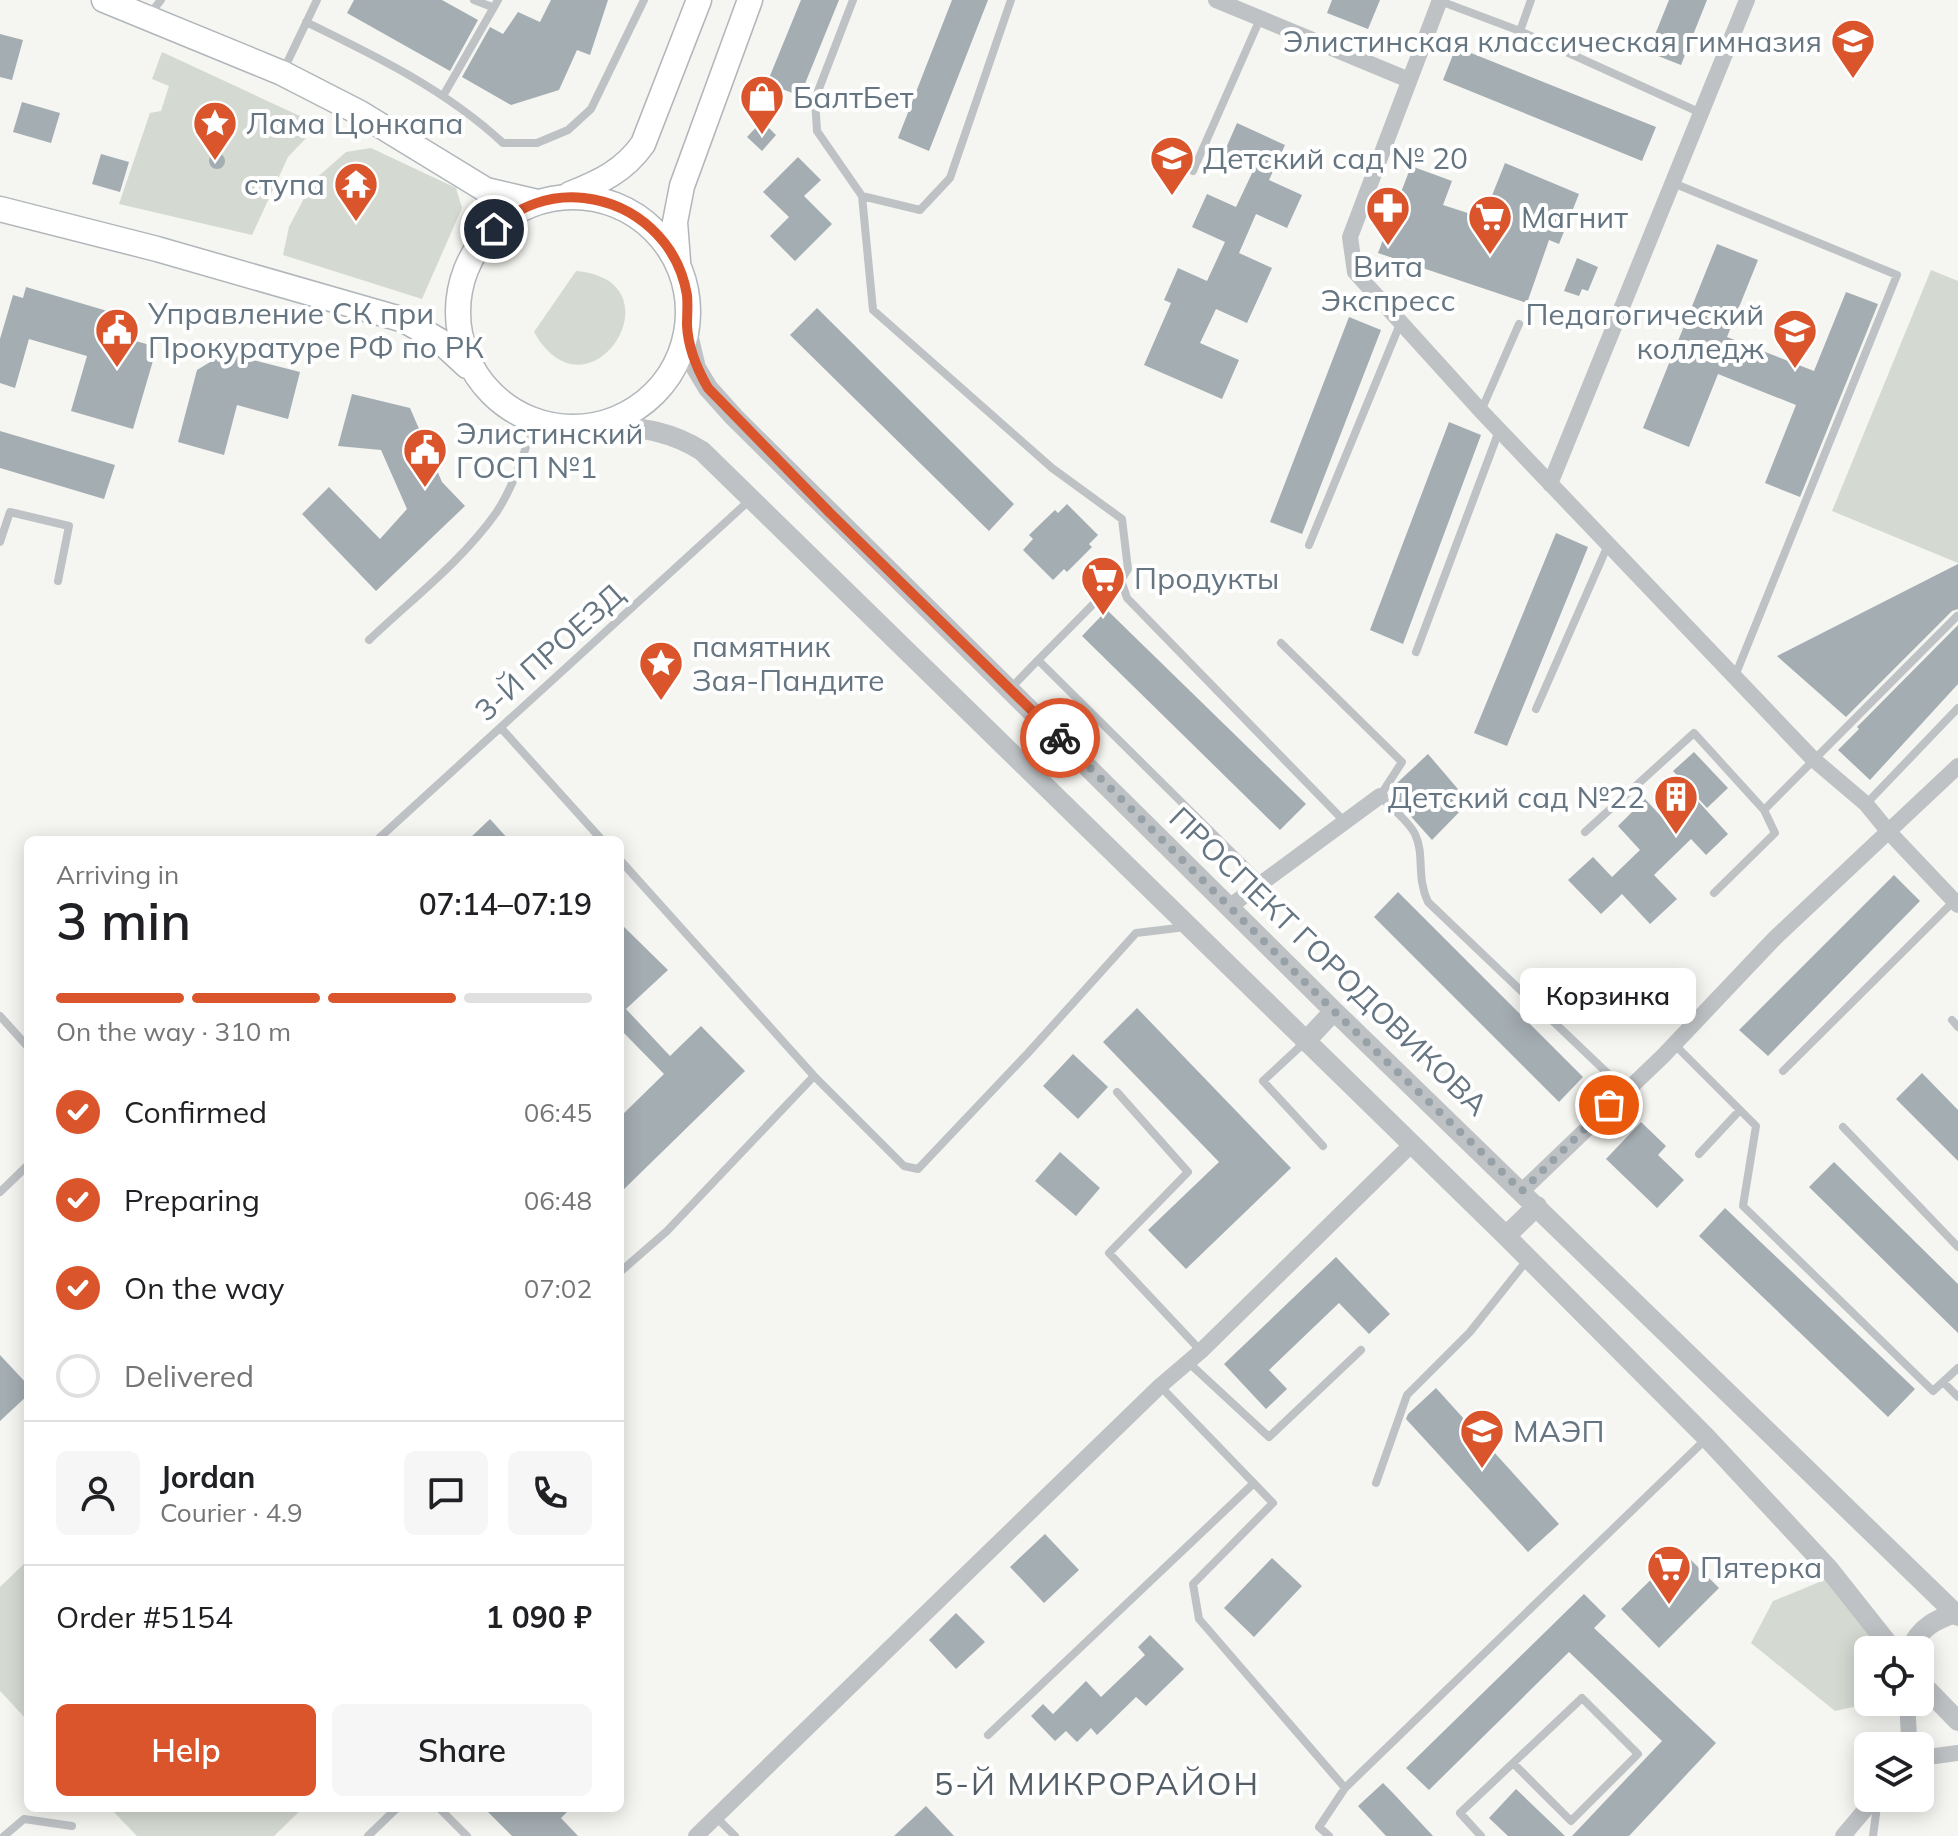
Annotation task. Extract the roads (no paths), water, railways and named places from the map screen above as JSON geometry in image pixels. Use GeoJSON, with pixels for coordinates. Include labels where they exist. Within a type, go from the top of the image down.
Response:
{"type":"FeatureCollection","features":[{"type":"Feature","properties":{"kind":"main road"},"geometry":{"type":"LineString","coordinates":[[104,0],[154,9],[360,113],[486,190],[545,201],[570,196],[603,200],[634,214],[659,235],[678,264]]}},
{"type":"Feature","properties":{"kind":"main road"},"geometry":{"type":"LineString","coordinates":[[474,373],[459,336],[458,302],[465,269],[482,240],[507,217],[596,184],[631,162],[643,144],[699,0]]}},
{"type":"Feature","properties":{"kind":"main road"},"geometry":{"type":"LineString","coordinates":[[0,209],[157,249],[404,320],[440,341],[500,403],[535,422],[568,428],[602,424],[633,411],[658,390],[677,362],[687,330],[687,296],[678,264],[675,222],[682,186],[750,0]]}},
{"type":"Feature","properties":{"kind":"street"},"geometry":{"type":"LineString","coordinates":[[1216,0],[1409,80]]}},
{"type":"Feature","properties":{"kind":"street"},"geometry":{"type":"LineString","coordinates":[[1550,484],[1747,0]]}},
{"type":"Feature","properties":{"kind":"street"},"geometry":{"type":"LineString","coordinates":[[1439,1],[1350,237],[1355,272],[1499,431],[1813,759],[1866,804],[1956,903]]}},
{"type":"Feature","properties":{"kind":"street","name":"ПРОСПЕКТ ГОРОДОВИКОВА"},"geometry":{"type":"LineString","coordinates":[[687,330],[696,368],[708,388],[830,513],[1334,1011],[1957,1614]]}},
{"type":"Feature","properties":{"kind":"street"},"geometry":{"type":"LineString","coordinates":[[602,424],[645,429],[680,438],[702,451],[1529,1259],[1707,1438],[1828,1568],[1882,1636]]}},
{"type":"Feature","properties":{"kind":"street"},"geometry":{"type":"LineString","coordinates":[[1506,1236],[1530,1198],[1625,1090],[1674,1044],[1775,938],[1958,766]]}},
{"type":"Feature","properties":{"kind":"street"},"geometry":{"type":"LineString","coordinates":[[1229,907],[1380,796]]}},
{"type":"Feature","properties":{"kind":"street"},"geometry":{"type":"LineString","coordinates":[[1305,1042],[1334,1011]]}},
{"type":"Feature","properties":{"kind":"street"},"geometry":{"type":"LineString","coordinates":[[696,1836],[1411,1145]]}},
{"type":"Feature","properties":{"kind":"street"},"geometry":{"type":"LineString","coordinates":[[1918,1636],[1922,1629],[1938,1618],[1957,1614]]}},
{"type":"Feature","properties":{"kind":"street"},"geometry":{"type":"LineString","coordinates":[[1934,1696],[1958,1721]]}},
{"type":"Feature","properties":{"kind":"street"},"geometry":{"type":"LineString","coordinates":[[1934,1756],[1958,1753]]}},
{"type":"Feature","properties":{"kind":"street"},"geometry":{"type":"LineString","coordinates":[[1843,1836],[1864,1812]]}},
{"type":"Feature","properties":{"kind":"lane"},"geometry":{"type":"LineString","coordinates":[[282,73],[317,0]]}},
{"type":"Feature","properties":{"kind":"lane"},"geometry":{"type":"LineString","coordinates":[[443,96],[495,4],[474,0]]}},
{"type":"Feature","properties":{"kind":"lane"},"geometry":{"type":"LineString","coordinates":[[306,22],[376,57],[443,96],[476,118],[503,143],[537,143],[568,130],[591,109],[644,0]]}},
{"type":"Feature","properties":{"kind":"lane"},"geometry":{"type":"LineString","coordinates":[[853,0],[815,99],[817,131],[862,196],[873,310],[1052,468],[1122,519],[1128,569],[1121,580],[1127,598],[1345,822]]}},
{"type":"Feature","properties":{"kind":"lane"},"geometry":{"type":"LineString","coordinates":[[862,196],[920,210],[950,178],[1011,0]]}},
{"type":"Feature","properties":{"kind":"lane"},"geometry":{"type":"LineString","coordinates":[[1520,31],[1531,0]]}},
{"type":"Feature","properties":{"kind":"lane"},"geometry":{"type":"LineString","coordinates":[[1439,1],[1520,31],[1702,113]]}},
{"type":"Feature","properties":{"kind":"lane"},"geometry":{"type":"LineString","coordinates":[[1193,171],[1260,18]]}},
{"type":"Feature","properties":{"kind":"lane"},"geometry":{"type":"LineString","coordinates":[[1673,183],[1897,275],[1735,677]]}},
{"type":"Feature","properties":{"kind":"lane"},"geometry":{"type":"LineString","coordinates":[[1309,545],[1401,323]]}},
{"type":"Feature","properties":{"kind":"lane"},"geometry":{"type":"LineString","coordinates":[[1481,411],[1519,324]]}},
{"type":"Feature","properties":{"kind":"lane"},"geometry":{"type":"LineString","coordinates":[[369,640],[454,560],[496,512],[516,473],[535,422]]}},
{"type":"Feature","properties":{"kind":"lane"},"geometry":{"type":"LineString","coordinates":[[1416,652],[1499,431]]}},
{"type":"Feature","properties":{"kind":"lane","name":"3-Й ПРОЕЗД"},"geometry":{"type":"LineString","coordinates":[[381,836],[751,499]]}},
{"type":"Feature","properties":{"kind":"lane"},"geometry":{"type":"LineString","coordinates":[[0,542],[10,512],[69,526],[58,581]]}},
{"type":"Feature","properties":{"kind":"lane"},"geometry":{"type":"LineString","coordinates":[[1536,709],[1608,544]]}},
{"type":"Feature","properties":{"kind":"lane"},"geometry":{"type":"LineString","coordinates":[[1010,689],[1128,569]]}},
{"type":"Feature","properties":{"kind":"lane"},"geometry":{"type":"LineString","coordinates":[[1764,810],[1957,616]]}},
{"type":"Feature","properties":{"kind":"lane"},"geometry":{"type":"LineString","coordinates":[[1281,643],[1402,762],[1380,796],[1414,833],[1419,850],[1421,887],[1428,902],[1625,1090]]}},
{"type":"Feature","properties":{"kind":"lane"},"geometry":{"type":"LineString","coordinates":[[1038,660],[1263,883]]}},
{"type":"Feature","properties":{"kind":"lane"},"geometry":{"type":"LineString","coordinates":[[1866,804],[1958,708]]}},
{"type":"Feature","properties":{"kind":"lane"},"geometry":{"type":"LineString","coordinates":[[501,728],[598,836]]}},
{"type":"Feature","properties":{"kind":"lane"},"geometry":{"type":"LineString","coordinates":[[1585,832],[1694,733],[1764,810],[1775,833],[1714,893]]}},
{"type":"Feature","properties":{"kind":"lane"},"geometry":{"type":"LineString","coordinates":[[624,864],[814,1076],[904,1166],[918,1169],[1136,933],[1187,926]]}},
{"type":"Feature","properties":{"kind":"lane"},"geometry":{"type":"LineString","coordinates":[[1783,1071],[1956,903]]}},
{"type":"Feature","properties":{"kind":"lane"},"geometry":{"type":"LineString","coordinates":[[0,1016],[24,1043]]}},
{"type":"Feature","properties":{"kind":"lane"},"geometry":{"type":"LineString","coordinates":[[1305,1042],[1263,1081],[1323,1146]]}},
{"type":"Feature","properties":{"kind":"lane"},"geometry":{"type":"LineString","coordinates":[[1674,1044],[1756,1126],[1743,1206],[1933,1391],[1958,1368]]}},
{"type":"Feature","properties":{"kind":"lane"},"geometry":{"type":"LineString","coordinates":[[624,1269],[667,1231],[814,1076]]}},
{"type":"Feature","properties":{"kind":"lane"},"geometry":{"type":"LineString","coordinates":[[1117,1092],[1188,1172],[1109,1253],[1195,1357],[1269,1437],[1361,1350]]}},
{"type":"Feature","properties":{"kind":"lane"},"geometry":{"type":"LineString","coordinates":[[1699,1154],[1740,1110]]}},
{"type":"Feature","properties":{"kind":"lane"},"geometry":{"type":"LineString","coordinates":[[1843,1127],[1958,1247]]}},
{"type":"Feature","properties":{"kind":"lane"},"geometry":{"type":"LineString","coordinates":[[0,1192],[24,1169]]}},
{"type":"Feature","properties":{"kind":"lane"},"geometry":{"type":"LineString","coordinates":[[1376,1483],[1407,1395],[1470,1332],[1529,1259]]}},
{"type":"Feature","properties":{"kind":"lane"},"geometry":{"type":"LineString","coordinates":[[1943,1382],[1958,1397]]}},
{"type":"Feature","properties":{"kind":"lane"},"geometry":{"type":"LineString","coordinates":[[1160,1386],[1273,1503],[1193,1584],[1199,1619],[1345,1788]]}},
{"type":"Feature","properties":{"kind":"lane"},"geometry":{"type":"LineString","coordinates":[[1329,1836],[1319,1827],[1345,1788],[1707,1438]]}},
{"type":"Feature","properties":{"kind":"lane"},"geometry":{"type":"LineString","coordinates":[[988,1735],[1254,1483]]}},
{"type":"Feature","properties":{"kind":"lane"},"geometry":{"type":"LineString","coordinates":[[1481,1836],[1460,1813],[1513,1763],[1582,1698],[1638,1754],[1571,1821],[1513,1763]]}},
{"type":"Feature","properties":{"kind":"lane"},"geometry":{"type":"LineString","coordinates":[[368,1836],[393,1812]]}},
{"type":"Feature","properties":{"kind":"lane"},"geometry":{"type":"LineString","coordinates":[[443,1812],[467,1836]]}},
{"type":"Feature","properties":{"kind":"lane"},"geometry":{"type":"LineString","coordinates":[[1873,1836],[1876,1812]]}},
{"type":"Feature","properties":{"kind":"lane"},"geometry":{"type":"LineString","coordinates":[[716,1817],[735,1836]]}},
{"type":"Feature","properties":{"kind":"lane"},"geometry":{"type":"LineString","coordinates":[[4,1836],[24,1819],[72,1826]]}},
{"type":"Feature","properties":{"kind":"place","name":"Элистинская классическая гимназия"},"geometry":{"type":"Point","coordinates":[1853,80]}},
{"type":"Feature","properties":{"kind":"place","name":"БалтБет"},"geometry":{"type":"Point","coordinates":[762,136]}},
{"type":"Feature","properties":{"kind":"place","name":"Лама Цонкапа"},"geometry":{"type":"Point","coordinates":[215,162]}},
{"type":"Feature","properties":{"kind":"place","name":"Детский сад № 20"},"geometry":{"type":"Point","coordinates":[1172,197]}},
{"type":"Feature","properties":{"kind":"place","name":"ступа"},"geometry":{"type":"Point","coordinates":[356,223]}},
{"type":"Feature","properties":{"kind":"place","name":"Вита Экспресс"},"geometry":{"type":"Point","coordinates":[1388,247]}},
{"type":"Feature","properties":{"kind":"place","name":"Магнит"},"geometry":{"type":"Point","coordinates":[1490,256]}},
{"type":"Feature","properties":{"kind":"place","name":"Управление СК при Прокуратуре РФ по РК"},"geometry":{"type":"Point","coordinates":[117,369]}},
{"type":"Feature","properties":{"kind":"place","name":"Педагогический колледж"},"geometry":{"type":"Point","coordinates":[1795,370]}},
{"type":"Feature","properties":{"kind":"place","name":"Элистинский ГОСП №1"},"geometry":{"type":"Point","coordinates":[425,489]}},
{"type":"Feature","properties":{"kind":"place","name":"Продукты"},"geometry":{"type":"Point","coordinates":[1103,617]}},
{"type":"Feature","properties":{"kind":"place","name":"памятник Зая-Пандите"},"geometry":{"type":"Point","coordinates":[661,702]}},
{"type":"Feature","properties":{"kind":"place","name":"Детский сад №22"},"geometry":{"type":"Point","coordinates":[1676,836]}},
{"type":"Feature","properties":{"kind":"place","name":"Корзинка"},"geometry":{"type":"Point","coordinates":[1609,1105]}},
{"type":"Feature","properties":{"kind":"place","name":"МАЭП"},"geometry":{"type":"Point","coordinates":[1482,1470]}},
{"type":"Feature","properties":{"kind":"place","name":"Пятерка"},"geometry":{"type":"Point","coordinates":[1669,1606]}},
{"type":"Feature","properties":{"kind":"district","name":"5-Й МИКРОРАЙОН"},"geometry":{"type":"Point","coordinates":[1097,1783]}}]}
